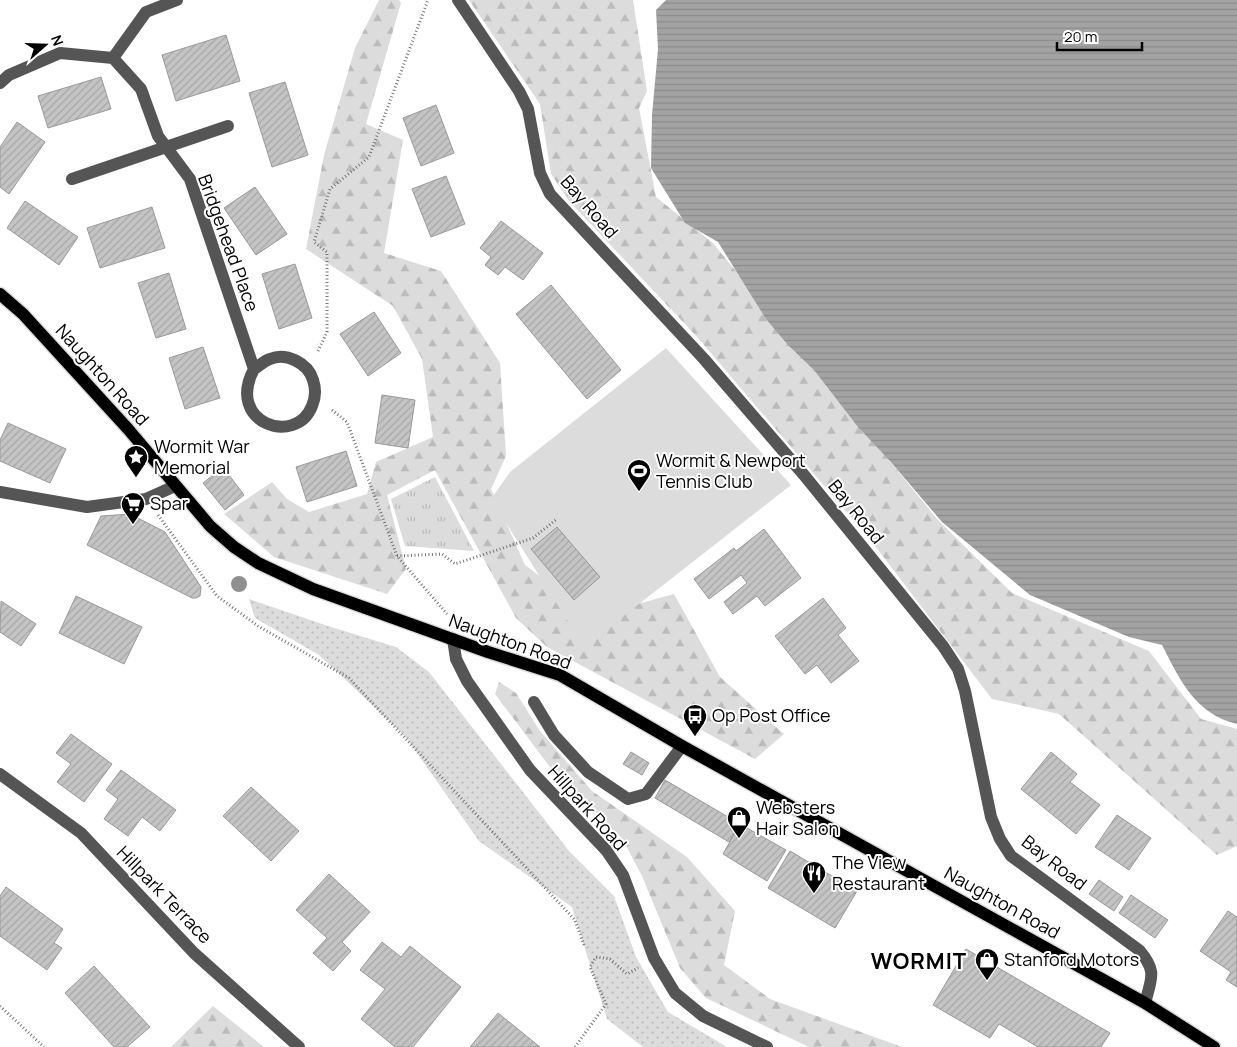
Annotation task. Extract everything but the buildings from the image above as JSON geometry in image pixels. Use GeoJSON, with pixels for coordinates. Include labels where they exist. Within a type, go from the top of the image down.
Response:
{"type":"FeatureCollection","features":[{"type":"Feature","properties":{"kind":"main road","name":"Naughton Road"},"geometry":{"type":"LineString","coordinates":[[0,294],[23,314],[122,422],[210,526],[234,547],[258,563],[313,590],[488,652],[560,675],[682,746],[1145,1003],[1214,1047]]}},
{"type":"Feature","properties":{"kind":"street"},"geometry":{"type":"LineString","coordinates":[[0,82],[9,75],[60,53],[113,58],[146,12],[177,0]]}},
{"type":"Feature","properties":{"kind":"street","name":"Bay Road"},"geometry":{"type":"LineString","coordinates":[[458,0],[519,91],[528,109],[540,173],[550,194],[704,359],[804,475],[943,646],[958,669],[965,691],[991,817],[1000,839],[1012,856],[1139,950],[1148,961],[1152,975],[1145,1003]]}},
{"type":"Feature","properties":{"kind":"street","name":"Bridgehead Place"},"geometry":{"type":"LineString","coordinates":[[113,58],[141,89],[158,136],[190,179],[254,370]]}},
{"type":"Feature","properties":{"kind":"street"},"geometry":{"type":"LineString","coordinates":[[72,179],[228,126]]}},
{"type":"Feature","properties":{"kind":"street"},"geometry":{"type":"LineString","coordinates":[[288,357],[299,362],[308,370],[313,378],[315,397],[311,409],[297,423],[289,426],[267,424],[251,411],[246,392],[248,380],[254,370],[268,359],[288,357]]}},
{"type":"Feature","properties":{"kind":"street"},"geometry":{"type":"LineString","coordinates":[[0,492],[87,508],[146,499],[175,486]]}},
{"type":"Feature","properties":{"kind":"street","name":"Hillpark Road"},"geometry":{"type":"LineString","coordinates":[[453,639],[456,659],[467,682],[530,770],[606,850],[623,875],[654,958],[676,993],[703,1016],[767,1047]]}},
{"type":"Feature","properties":{"kind":"street"},"geometry":{"type":"LineString","coordinates":[[534,702],[554,734],[588,772],[628,799],[646,794],[682,746]]}},
{"type":"Feature","properties":{"kind":"street","name":"Hillpark Terrace"},"geometry":{"type":"LineString","coordinates":[[0,774],[81,833],[194,952],[299,1047]]}},
{"type":"Feature","properties":{"kind":"path"},"geometry":{"type":"LineString","coordinates":[[308,370],[327,332],[327,252],[314,242],[330,189],[369,157],[428,0]]}},
{"type":"Feature","properties":{"kind":"path"},"geometry":{"type":"LineString","coordinates":[[315,397],[347,422],[397,556],[450,617]]}},
{"type":"Feature","properties":{"kind":"path"},"geometry":{"type":"LineString","coordinates":[[146,499],[217,596],[258,626],[350,678],[575,920],[584,945]]}},
{"type":"Feature","properties":{"kind":"path"},"geometry":{"type":"LineString","coordinates":[[397,556],[442,554],[455,564],[533,538],[557,519]]}},
{"type":"Feature","properties":{"kind":"path"},"geometry":{"type":"LineString","coordinates":[[575,1047],[606,1004],[590,966],[596,957],[610,958],[627,974],[654,958]]}},
{"type":"Feature","properties":{"kind":"path"},"geometry":{"type":"LineString","coordinates":[[0,1006],[44,1047]]}},
{"type":"Feature","properties":{"kind":"green space"},"geometry":{"type":"Polygon","coordinates":[[[379,0],[399,0],[401,3],[366,124],[403,140],[384,253],[441,271],[500,363],[506,456],[491,489],[525,565],[593,616],[674,594],[720,677],[784,734],[755,759],[547,647],[516,618],[435,470],[387,495],[406,569],[387,594],[274,557],[224,514],[272,482],[287,499],[309,512],[367,494],[376,462],[433,437],[422,359],[393,306],[306,249],[324,155],[355,48],[379,0]]]}},
{"type":"Feature","properties":{"kind":"green space"},"geometry":{"type":"Polygon","coordinates":[[[469,0],[633,0],[647,91],[639,108],[656,197],[713,243],[937,519],[1012,593],[1149,651],[1201,719],[1237,729],[1237,846],[1217,855],[1059,714],[992,699],[872,542],[698,338],[569,201],[551,174],[540,104],[469,0]]]}},
{"type":"Feature","properties":{"kind":"green space","name":"Wormit & Newport Tennis Club"},"geometry":{"type":"Polygon","coordinates":[[[666,348],[791,485],[584,647],[491,499],[510,472],[666,348]]]}},
{"type":"Feature","properties":{"kind":"green space"},"geometry":{"type":"Polygon","coordinates":[[[435,477],[474,551],[405,546],[391,499],[435,477]]]}},
{"type":"Feature","properties":{"kind":"green space"},"geometry":{"type":"Polygon","coordinates":[[[249,599],[396,647],[429,672],[569,851],[614,896],[636,957],[668,1012],[727,1047],[643,1047],[607,1019],[572,907],[479,841],[405,736],[319,655],[255,618],[249,599]]]}},
{"type":"Feature","properties":{"kind":"green space"},"geometry":{"type":"Polygon","coordinates":[[[499,682],[516,693],[540,731],[592,791],[687,857],[735,911],[724,965],[770,999],[902,1047],[809,1047],[706,998],[680,968],[642,876],[622,838],[556,775],[495,694],[499,682]]]}},
{"type":"Feature","properties":{"kind":"green space"},"geometry":{"type":"Polygon","coordinates":[[[213,1006],[264,1047],[171,1047],[213,1006]]]}},
{"type":"Feature","properties":{"kind":"shaded area"},"geometry":{"type":"Polygon","coordinates":[[[666,0],[1237,0],[1237,724],[1222,719],[1210,712],[1190,694],[1175,671],[1162,645],[1129,637],[1030,595],[942,522],[858,427],[814,370],[788,345],[766,319],[718,242],[685,223],[651,168],[652,115],[658,49],[656,10],[666,0]]]}},
{"type":"Feature","properties":{"kind":"place","name":"Wormit War Memorial"},"geometry":{"type":"Point","coordinates":[136,478]}},
{"type":"Feature","properties":{"kind":"place","name":"Wormit & Newport Tennis Club"},"geometry":{"type":"Point","coordinates":[639,492]}},
{"type":"Feature","properties":{"kind":"place","name":"Spar"},"geometry":{"type":"Point","coordinates":[133,525]}},
{"type":"Feature","properties":{"kind":"place","name":"Op Post Office"},"geometry":{"type":"Point","coordinates":[695,737]}},
{"type":"Feature","properties":{"kind":"place","name":"Websters Hair Salon"},"geometry":{"type":"Point","coordinates":[739,839]}},
{"type":"Feature","properties":{"kind":"place","name":"The View Restaurant"},"geometry":{"type":"Point","coordinates":[814,894]}},
{"type":"Feature","properties":{"kind":"place","name":"Stanford Motors"},"geometry":{"type":"Point","coordinates":[987,981]}},
{"type":"Feature","properties":{"kind":"district","name":"WORMIT"},"geometry":{"type":"Point","coordinates":[919,961]}}]}
